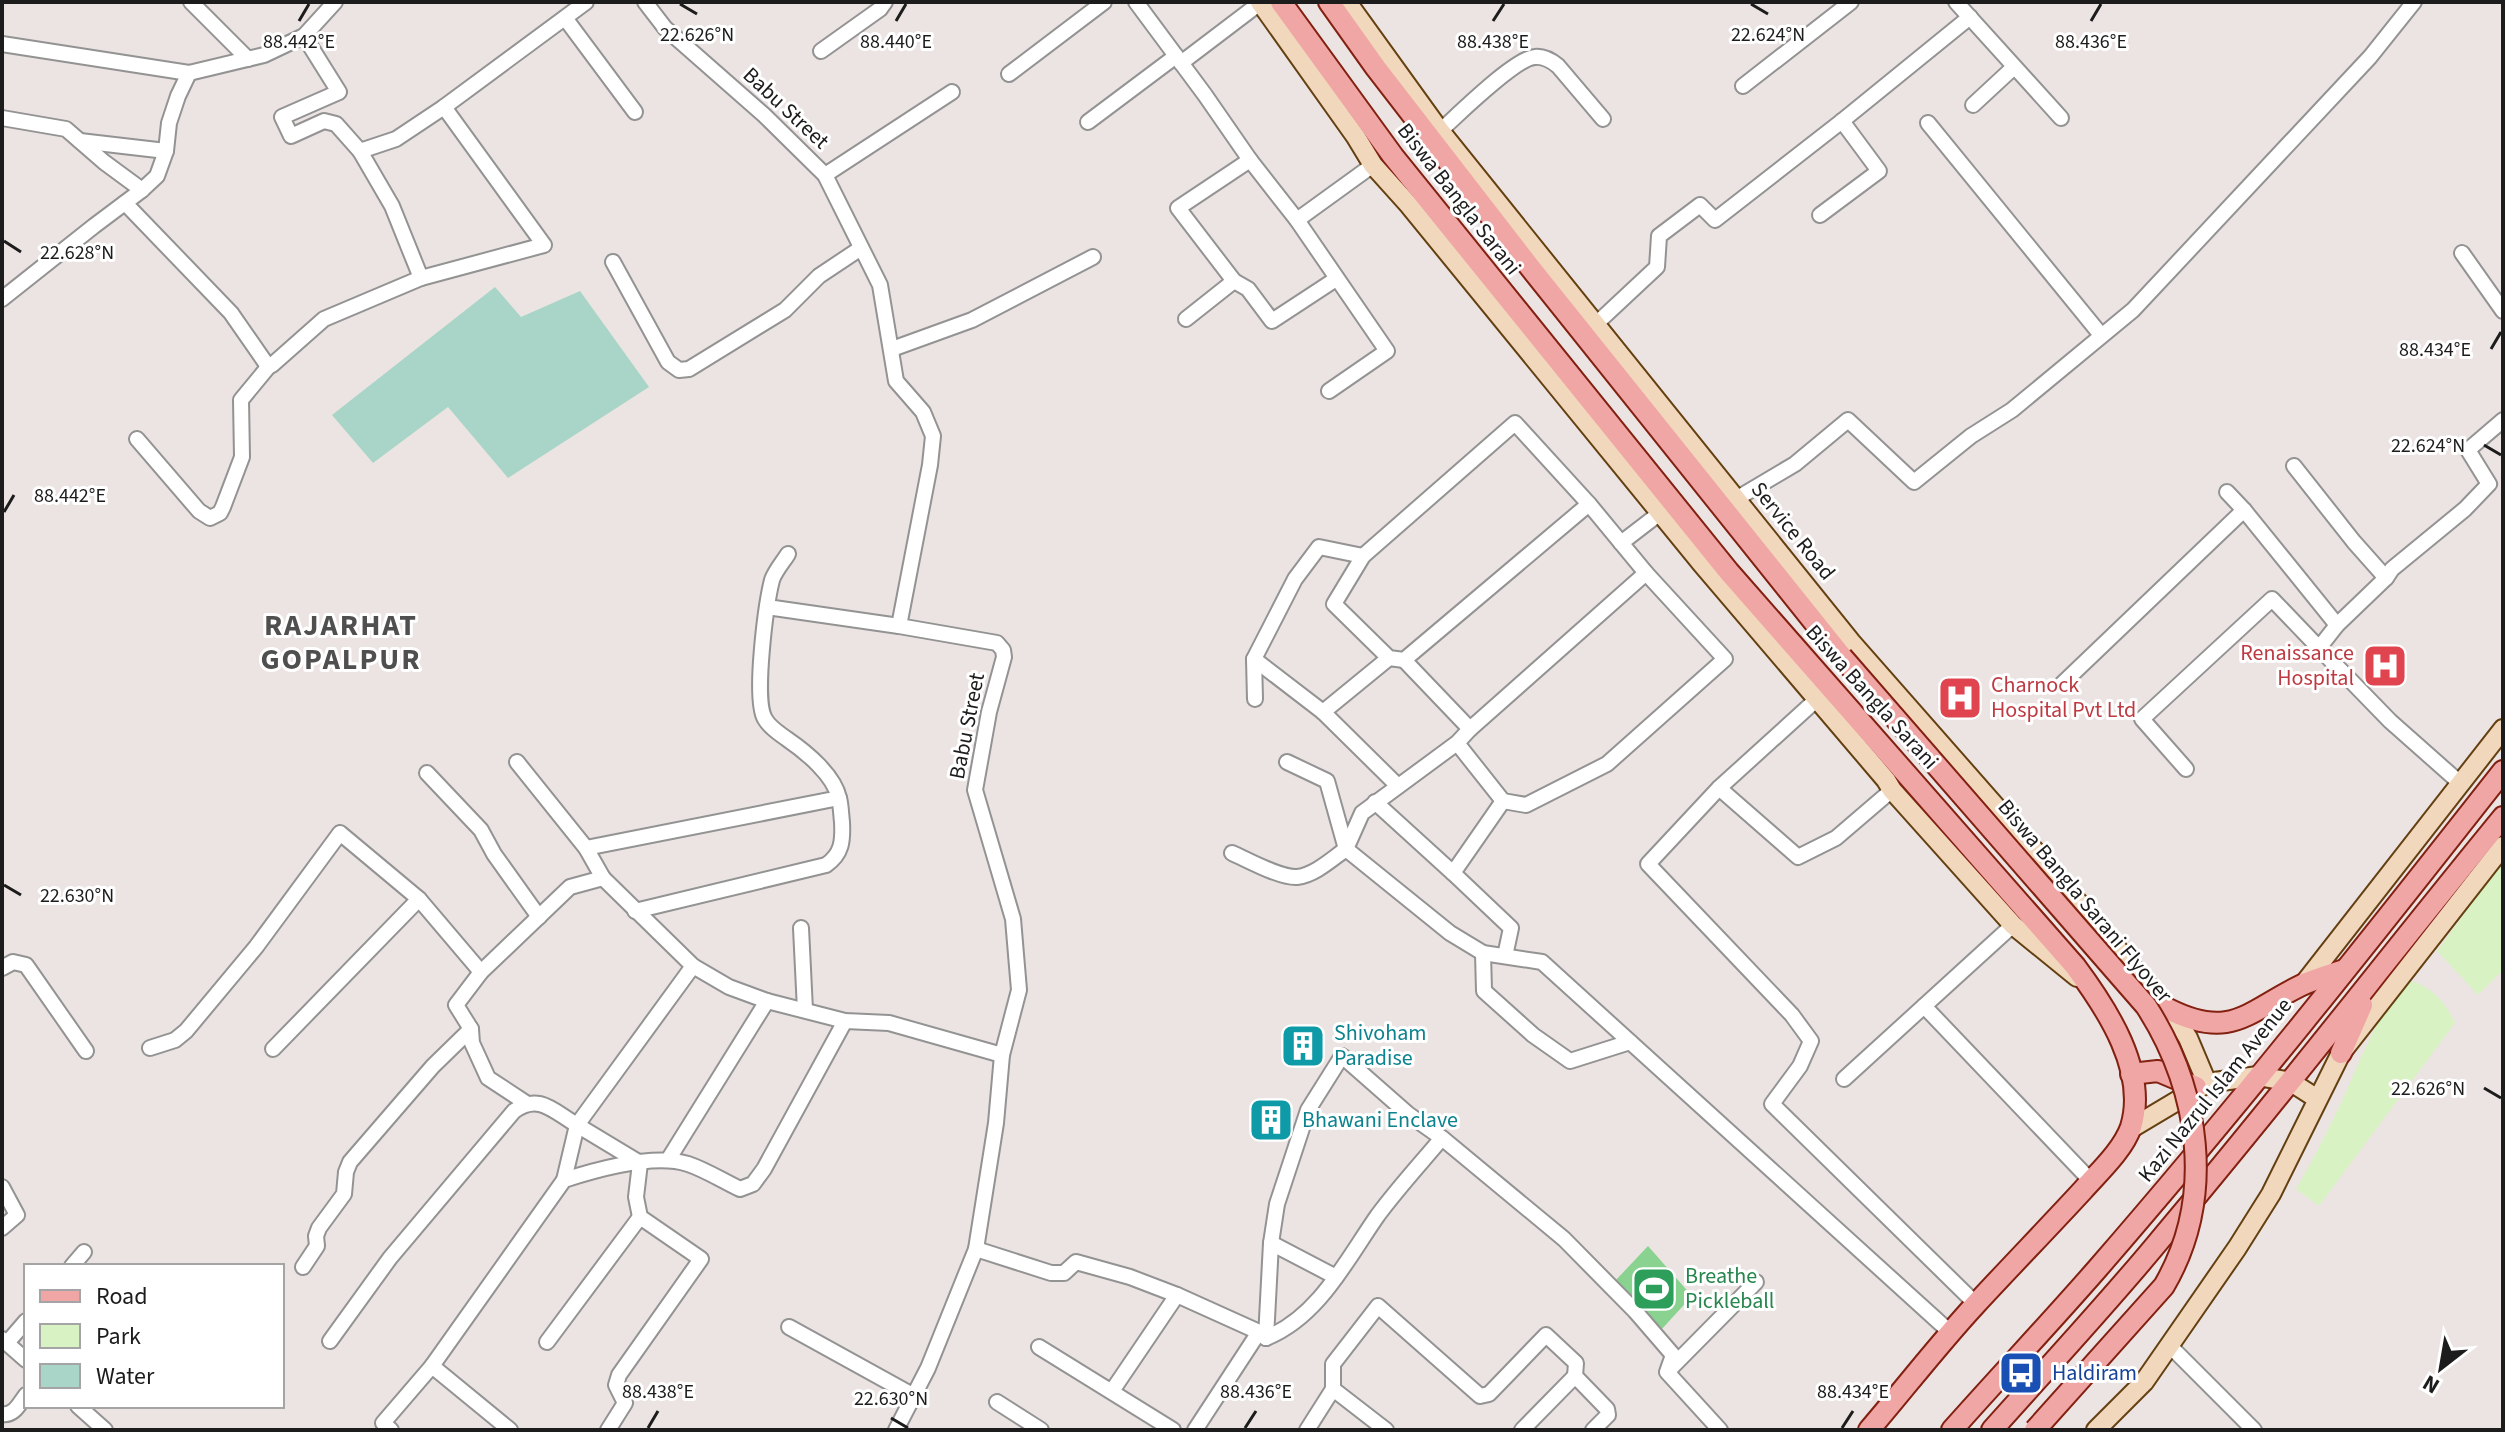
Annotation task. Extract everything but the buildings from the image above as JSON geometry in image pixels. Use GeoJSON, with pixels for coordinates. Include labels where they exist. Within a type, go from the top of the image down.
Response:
{"type":"FeatureCollection","features":[{"type":"Feature","properties":{"kind":"main road","name":"Biswa Bangla Sarani"},"geometry":{"type":"LineString","coordinates":[[1281,2],[1393,156],[1729,572],[2075,966],[2094,992],[2120,1039],[2131,1074],[2134,1100],[2130,1129]]}},
{"type":"Feature","properties":{"kind":"main road","name":"Biswa Bangla Sarani"},"geometry":{"type":"LineString","coordinates":[[1329,2],[1363,37],[1529,266],[1803,595]]}},
{"type":"Feature","properties":{"kind":"main road","name":"Biswa Bangla Sarani Flyover"},"geometry":{"type":"LineString","coordinates":[[1803,595],[1842,657],[2146,1006],[2167,1043],[2185,1087],[2195,1134],[2196,1176],[2189,1229],[2179,1258],[2164,1286],[2035,1430]]}},
{"type":"Feature","properties":{"kind":"main road","name":"Kazi Nazrul Islam Avenue"},"geometry":{"type":"LineString","coordinates":[[1952,1430],[2097,1270],[2258,1076],[2503,771]]}},
{"type":"Feature","properties":{"kind":"main road"},"geometry":{"type":"LineString","coordinates":[[1992,1430],[2154,1247],[2503,817]]}},
{"type":"Feature","properties":{"kind":"main road"},"geometry":{"type":"LineString","coordinates":[[2168,1009],[2189,1019],[2214,1024],[2228,1022],[2251,1014],[2303,985],[2344,970]]}},
{"type":"Feature","properties":{"kind":"main road"},"geometry":{"type":"LineString","coordinates":[[2341,1053],[2373,979]]}},
{"type":"Feature","properties":{"kind":"main road"},"geometry":{"type":"LineString","coordinates":[[2131,1074],[2158,1071],[2202,1085]]}},
{"type":"Feature","properties":{"kind":"main road"},"geometry":{"type":"LineString","coordinates":[[1869,1430],[1976,1304],[2113,1156],[2130,1129]]}},
{"type":"Feature","properties":{"kind":"street"},"geometry":{"type":"LineString","coordinates":[[191,2],[248,59]]}},
{"type":"Feature","properties":{"kind":"street"},"geometry":{"type":"LineString","coordinates":[[2,44],[189,73],[264,55],[304,36],[335,2]]}},
{"type":"Feature","properties":{"kind":"street"},"geometry":{"type":"LineString","coordinates":[[360,151],[396,139],[586,2]]}},
{"type":"Feature","properties":{"kind":"street","name":"Babu Street"},"geometry":{"type":"LineString","coordinates":[[645,2],[665,28],[764,115],[825,175],[880,285],[896,381],[923,412],[933,436],[899,626],[997,643],[1003,650],[975,790],[1013,919],[1019,990],[1002,1055],[996,1123],[976,1249],[928,1368],[896,1430]]}},
{"type":"Feature","properties":{"kind":"street"},"geometry":{"type":"LineString","coordinates":[[821,51],[880,9],[885,2]]}},
{"type":"Feature","properties":{"kind":"street"},"geometry":{"type":"LineString","coordinates":[[1009,74],[1104,2]]}},
{"type":"Feature","properties":{"kind":"street"},"geometry":{"type":"LineString","coordinates":[[1136,2],[1297,220],[1387,351],[1329,391]]}},
{"type":"Feature","properties":{"kind":"street"},"geometry":{"type":"LineString","coordinates":[[1088,122],[1260,2],[1373,165],[1816,700],[2013,925],[2094,992]]}},
{"type":"Feature","properties":{"kind":"street","name":"Service Road"},"geometry":{"type":"LineString","coordinates":[[1347,2],[1363,37],[1736,499],[1803,595],[1851,642],[2041,858],[2168,1009],[2188,1038],[2202,1085]]}},
{"type":"Feature","properties":{"kind":"street"},"geometry":{"type":"LineString","coordinates":[[1743,86],[1851,2]]}},
{"type":"Feature","properties":{"kind":"street"},"geometry":{"type":"LineString","coordinates":[[1956,2],[2061,118]]}},
{"type":"Feature","properties":{"kind":"street"},"geometry":{"type":"LineString","coordinates":[[1736,499],[1795,464],[1848,420],[1914,482],[1971,436],[2012,410],[2133,310],[2370,57],[2414,2]]}},
{"type":"Feature","properties":{"kind":"street"},"geometry":{"type":"LineString","coordinates":[[1596,324],[1657,267],[1659,236],[1700,205],[1715,220],[1970,17]]}},
{"type":"Feature","properties":{"kind":"street"},"geometry":{"type":"LineString","coordinates":[[565,18],[635,112]]}},
{"type":"Feature","properties":{"kind":"street"},"geometry":{"type":"LineString","coordinates":[[304,36],[339,92],[282,117],[286,127],[291,136],[324,121],[336,124],[360,151],[392,206],[421,278]]}},
{"type":"Feature","properties":{"kind":"street"},"geometry":{"type":"LineString","coordinates":[[1440,131],[1522,61],[1536,56],[1549,59],[1558,66],[1603,119]]}},
{"type":"Feature","properties":{"kind":"street"},"geometry":{"type":"LineString","coordinates":[[1973,105],[2014,67]]}},
{"type":"Feature","properties":{"kind":"street"},"geometry":{"type":"LineString","coordinates":[[2,299],[157,176],[166,151],[169,123],[189,73]]}},
{"type":"Feature","properties":{"kind":"street"},"geometry":{"type":"LineString","coordinates":[[825,175],[952,92]]}},
{"type":"Feature","properties":{"kind":"street"},"geometry":{"type":"LineString","coordinates":[[137,439],[199,511],[210,518],[223,507],[242,457],[241,400],[269,366],[324,319],[421,278],[544,245],[444,107]]}},
{"type":"Feature","properties":{"kind":"street"},"geometry":{"type":"LineString","coordinates":[[2,118],[66,129],[142,190]]}},
{"type":"Feature","properties":{"kind":"street"},"geometry":{"type":"LineString","coordinates":[[1820,215],[1879,171],[1842,121]]}},
{"type":"Feature","properties":{"kind":"street"},"geometry":{"type":"LineString","coordinates":[[1928,123],[2101,335]]}},
{"type":"Feature","properties":{"kind":"street"},"geometry":{"type":"LineString","coordinates":[[80,141],[166,151]]}},
{"type":"Feature","properties":{"kind":"street"},"geometry":{"type":"LineString","coordinates":[[1387,179],[1393,156]]}},
{"type":"Feature","properties":{"kind":"street"},"geometry":{"type":"LineString","coordinates":[[1250,160],[1178,208],[1234,281],[1248,289],[1272,321],[1336,279]]}},
{"type":"Feature","properties":{"kind":"street"},"geometry":{"type":"LineString","coordinates":[[1297,220],[1373,165]]}},
{"type":"Feature","properties":{"kind":"street"},"geometry":{"type":"LineString","coordinates":[[125,203],[231,313],[269,366]]}},
{"type":"Feature","properties":{"kind":"street"},"geometry":{"type":"LineString","coordinates":[[613,262],[668,362],[679,370],[689,369],[785,310],[819,276],[861,248]]}},
{"type":"Feature","properties":{"kind":"street"},"geometry":{"type":"LineString","coordinates":[[2462,253],[2503,311]]}},
{"type":"Feature","properties":{"kind":"street"},"geometry":{"type":"LineString","coordinates":[[892,349],[972,320],[1093,257]]}},
{"type":"Feature","properties":{"kind":"street"},"geometry":{"type":"LineString","coordinates":[[1186,319],[1234,281]]}},
{"type":"Feature","properties":{"kind":"street"},"geometry":{"type":"LineString","coordinates":[[2319,648],[2392,569],[2465,509],[2489,484],[2468,450],[2503,420]]}},
{"type":"Feature","properties":{"kind":"street"},"geometry":{"type":"LineString","coordinates":[[1457,743],[1503,801],[1526,805],[1607,764],[1725,659],[1515,423],[1363,556],[1334,604],[1470,729]]}},
{"type":"Feature","properties":{"kind":"street"},"geometry":{"type":"LineString","coordinates":[[2294,466],[2386,578]]}},
{"type":"Feature","properties":{"kind":"street"},"geometry":{"type":"LineString","coordinates":[[2227,492],[2337,625]]}},
{"type":"Feature","properties":{"kind":"street"},"geometry":{"type":"LineString","coordinates":[[1323,712],[1396,659],[1589,504]]}},
{"type":"Feature","properties":{"kind":"street"},"geometry":{"type":"LineString","coordinates":[[2062,684],[2244,510]]}},
{"type":"Feature","properties":{"kind":"street"},"geometry":{"type":"LineString","coordinates":[[1621,543],[1660,513]]}},
{"type":"Feature","properties":{"kind":"street"},"geometry":{"type":"LineString","coordinates":[[1255,699],[1254,659],[1295,579],[1319,547],[1363,556]]}},
{"type":"Feature","properties":{"kind":"street"},"geometry":{"type":"LineString","coordinates":[[635,911],[826,865],[840,851],[843,838],[835,786],[789,740],[773,730],[764,718],[759,699],[767,607],[773,576],[788,554]]}},
{"type":"Feature","properties":{"kind":"street"},"geometry":{"type":"LineString","coordinates":[[1232,853],[1267,869],[1297,877],[1316,870],[1346,849],[1362,813],[1457,743],[1646,573]]}},
{"type":"Feature","properties":{"kind":"street"},"geometry":{"type":"LineString","coordinates":[[2186,769],[2142,719],[2272,599],[2390,721],[2460,783]]}},
{"type":"Feature","properties":{"kind":"street"},"geometry":{"type":"LineString","coordinates":[[767,607],[899,626]]}},
{"type":"Feature","properties":{"kind":"street"},"geometry":{"type":"LineString","coordinates":[[1254,659],[1323,712],[1398,786]]}},
{"type":"Feature","properties":{"kind":"street"},"geometry":{"type":"LineString","coordinates":[[1816,700],[1719,788],[1648,864],[1792,1015],[1811,1041],[1800,1066],[1772,1104],[1976,1304]]}},
{"type":"Feature","properties":{"kind":"street"},"geometry":{"type":"LineString","coordinates":[[2303,985],[2503,729]]}},
{"type":"Feature","properties":{"kind":"street"},"geometry":{"type":"LineString","coordinates":[[517,762],[586,848],[603,878],[693,966],[729,987],[767,1001],[845,1021],[889,1023],[1002,1055]]}},
{"type":"Feature","properties":{"kind":"street"},"geometry":{"type":"LineString","coordinates":[[1287,762],[1327,781],[1346,849],[1450,933],[1483,953],[1542,962],[1951,1333]]}},
{"type":"Feature","properties":{"kind":"street"},"geometry":{"type":"LineString","coordinates":[[427,773],[481,830],[494,854],[539,917]]}},
{"type":"Feature","properties":{"kind":"street"},"geometry":{"type":"LineString","coordinates":[[1719,788],[1798,857],[1836,838],[1892,790]]}},
{"type":"Feature","properties":{"kind":"street"},"geometry":{"type":"LineString","coordinates":[[586,848],[839,798]]}},
{"type":"Feature","properties":{"kind":"street"},"geometry":{"type":"LineString","coordinates":[[1453,873],[1503,801]]}},
{"type":"Feature","properties":{"kind":"street"},"geometry":{"type":"LineString","coordinates":[[1375,802],[1511,928],[1505,956]]}},
{"type":"Feature","properties":{"kind":"street"},"geometry":{"type":"LineString","coordinates":[[150,1048],[175,1040],[186,1031],[256,947],[340,833],[419,899],[481,972]]}},
{"type":"Feature","properties":{"kind":"street"},"geometry":{"type":"LineString","coordinates":[[2096,1430],[2144,1382],[2237,1248],[2271,1194],[2341,1053],[2503,846]]}},
{"type":"Feature","properties":{"kind":"street"},"geometry":{"type":"LineString","coordinates":[[526,1103],[488,1078],[472,1043],[471,1029],[456,1005],[481,972],[570,887],[603,878]]}},
{"type":"Feature","properties":{"kind":"street"},"geometry":{"type":"LineString","coordinates":[[273,1049],[419,899]]}},
{"type":"Feature","properties":{"kind":"street"},"geometry":{"type":"LineString","coordinates":[[1844,1079],[2013,925]]}},
{"type":"Feature","properties":{"kind":"street"},"geometry":{"type":"LineString","coordinates":[[801,928],[805,1010]]}},
{"type":"Feature","properties":{"kind":"street"},"geometry":{"type":"LineString","coordinates":[[1483,953],[1484,991],[1533,1035],[1570,1061],[1630,1042]]}},
{"type":"Feature","properties":{"kind":"street"},"geometry":{"type":"LineString","coordinates":[[2,968],[13,962],[26,965],[86,1051]]}},
{"type":"Feature","properties":{"kind":"street"},"geometry":{"type":"LineString","coordinates":[[391,1430],[383,1423],[432,1366],[564,1180],[577,1125],[693,966]]}},
{"type":"Feature","properties":{"kind":"street"},"geometry":{"type":"LineString","coordinates":[[668,1160],[767,1001]]}},
{"type":"Feature","properties":{"kind":"street"},"geometry":{"type":"LineString","coordinates":[[1924,1006],[2091,1181]]}},
{"type":"Feature","properties":{"kind":"street"},"geometry":{"type":"LineString","coordinates":[[564,1180],[590,1172],[668,1160],[689,1165],[740,1189],[753,1184],[845,1021]]}},
{"type":"Feature","properties":{"kind":"street"},"geometry":{"type":"LineString","coordinates":[[303,1267],[317,1246],[319,1228],[344,1194],[350,1162],[433,1066],[471,1029]]}},
{"type":"Feature","properties":{"kind":"street"},"geometry":{"type":"LineString","coordinates":[[1195,1430],[1262,1335],[1277,1204],[1308,1110],[1342,1056],[1408,1114],[1442,1138],[1564,1239],[1635,1311],[1673,1355],[1667,1372]]}},
{"type":"Feature","properties":{"kind":"street"},"geometry":{"type":"LineString","coordinates":[[2130,1129],[2202,1085],[2258,1076],[2291,1082],[2316,1098]]}},
{"type":"Feature","properties":{"kind":"street"},"geometry":{"type":"LineString","coordinates":[[330,1341],[390,1258],[514,1111],[526,1103],[537,1102],[640,1163]]}},
{"type":"Feature","properties":{"kind":"street"},"geometry":{"type":"LineString","coordinates":[[976,1249],[1051,1273],[1064,1273],[1076,1262],[1130,1277],[1177,1295],[1262,1335],[1289,1327],[1336,1277],[1380,1213],[1442,1138]]}},
{"type":"Feature","properties":{"kind":"street"},"geometry":{"type":"LineString","coordinates":[[608,1430],[625,1403],[616,1385],[619,1375],[701,1259],[640,1217],[636,1197],[640,1163]]}},
{"type":"Feature","properties":{"kind":"street"},"geometry":{"type":"LineString","coordinates":[[2,1187],[17,1215],[2,1228]]}},
{"type":"Feature","properties":{"kind":"street"},"geometry":{"type":"LineString","coordinates":[[547,1342],[640,1217]]}},
{"type":"Feature","properties":{"kind":"street"},"geometry":{"type":"LineString","coordinates":[[1271,1243],[1336,1277]]}},
{"type":"Feature","properties":{"kind":"street"},"geometry":{"type":"LineString","coordinates":[[74,1264],[84,1252]]}},
{"type":"Feature","properties":{"kind":"street"},"geometry":{"type":"LineString","coordinates":[[1667,1372],[1756,1282]]}},
{"type":"Feature","properties":{"kind":"street"},"geometry":{"type":"LineString","coordinates":[[1112,1391],[1177,1295]]}},
{"type":"Feature","properties":{"kind":"street"},"geometry":{"type":"LineString","coordinates":[[1307,1430],[1333,1389],[1333,1364],[1378,1306],[1480,1396],[1489,1394],[1546,1335],[1576,1363],[1575,1376],[1522,1430]]}},
{"type":"Feature","properties":{"kind":"street"},"geometry":{"type":"LineString","coordinates":[[24,1323],[4,1341],[24,1358]]}},
{"type":"Feature","properties":{"kind":"street"},"geometry":{"type":"LineString","coordinates":[[789,1327],[914,1396]]}},
{"type":"Feature","properties":{"kind":"street"},"geometry":{"type":"LineString","coordinates":[[2170,1346],[2254,1430]]}},
{"type":"Feature","properties":{"kind":"street"},"geometry":{"type":"LineString","coordinates":[[1039,1347],[1173,1430]]}},
{"type":"Feature","properties":{"kind":"street"},"geometry":{"type":"LineString","coordinates":[[432,1366],[510,1430]]}},
{"type":"Feature","properties":{"kind":"street"},"geometry":{"type":"LineString","coordinates":[[1667,1372],[1720,1430]]}},
{"type":"Feature","properties":{"kind":"street"},"geometry":{"type":"LineString","coordinates":[[1575,1376],[1607,1409],[1608,1415],[1593,1430]]}},
{"type":"Feature","properties":{"kind":"street"},"geometry":{"type":"LineString","coordinates":[[1333,1389],[1386,1430]]}},
{"type":"Feature","properties":{"kind":"street"},"geometry":{"type":"LineString","coordinates":[[15,1430],[6,1415],[24,1397]]}},
{"type":"Feature","properties":{"kind":"street"},"geometry":{"type":"LineString","coordinates":[[997,1402],[1041,1430]]}},
{"type":"Feature","properties":{"kind":"street"},"geometry":{"type":"LineString","coordinates":[[80,1408],[105,1430]]}},
{"type":"Feature","properties":{"kind":"green space"},"geometry":{"type":"Polygon","coordinates":[[[2503,860],[2503,970],[2478,995],[2437,951],[2503,860]]]}},
{"type":"Feature","properties":{"kind":"green space"},"geometry":{"type":"Polygon","coordinates":[[[2406,980],[2422,985],[2436,995],[2455,1023],[2319,1206],[2296,1189],[2328,1130],[2379,1021],[2406,980]]]}},
{"type":"Feature","properties":{"kind":"green space","name":"Breathe Pickleball"},"geometry":{"type":"Polygon","coordinates":[[[1648,1246],[1692,1296],[1661,1330],[1615,1281],[1648,1246]]]}},
{"type":"Feature","properties":{"kind":"water"},"geometry":{"type":"Polygon","coordinates":[[[495,287],[521,317],[580,291],[649,387],[508,478],[448,407],[373,463],[332,415],[495,287]]]}},
{"type":"Feature","properties":{"kind":"place","name":"Renaissance Hospital"},"geometry":{"type":"Point","coordinates":[2385,666]}},
{"type":"Feature","properties":{"kind":"place","name":"Charnock Hospital Pvt Ltd"},"geometry":{"type":"Point","coordinates":[1960,698]}},
{"type":"Feature","properties":{"kind":"place","name":"Shivoham Paradise"},"geometry":{"type":"Point","coordinates":[1303,1046]}},
{"type":"Feature","properties":{"kind":"place","name":"Bhawani Enclave"},"geometry":{"type":"Point","coordinates":[1271,1120]}},
{"type":"Feature","properties":{"kind":"place","name":"Breathe Pickleball"},"geometry":{"type":"Point","coordinates":[1654,1289]}},
{"type":"Feature","properties":{"kind":"place","name":"Haldiram"},"geometry":{"type":"Point","coordinates":[2021,1373]}},
{"type":"Feature","properties":{"kind":"district","name":"RAJARHAT GOPALPUR"},"geometry":{"type":"Point","coordinates":[341,642]}}]}
